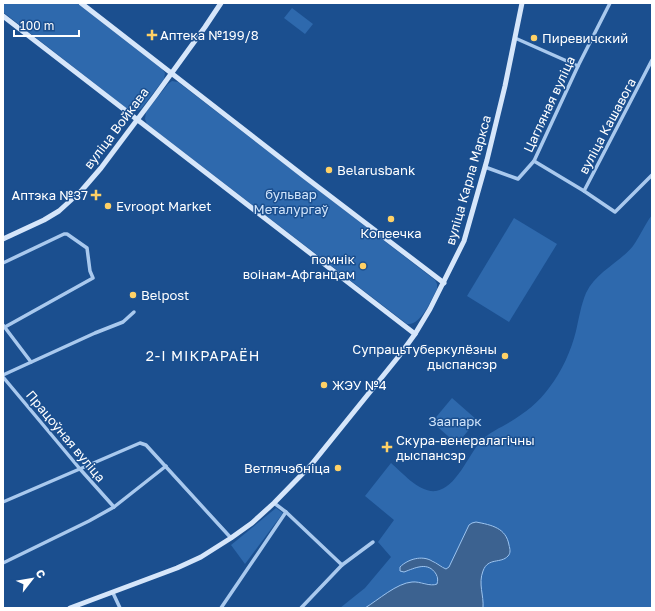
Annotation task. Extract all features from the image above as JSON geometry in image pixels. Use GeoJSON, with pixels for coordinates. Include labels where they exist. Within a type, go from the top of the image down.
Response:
{"type":"FeatureCollection","features":[{"type":"Feature","properties":{"kind":"main road"},"geometry":{"type":"LineString","coordinates":[[81,3],[305,178],[444,283]]}},
{"type":"Feature","properties":{"kind":"main road","name":"вуліца Войкава"},"geometry":{"type":"LineString","coordinates":[[3,239],[44,220],[71,202],[101,168],[206,27],[221,3]]}},
{"type":"Feature","properties":{"kind":"main road","name":"вуліца Карла Маркса"},"geometry":{"type":"LineString","coordinates":[[70,608],[178,568],[200,557],[231,538],[274,503],[311,465],[399,356],[415,334],[444,283],[464,241],[485,167],[522,3]]}},
{"type":"Feature","properties":{"kind":"main road"},"geometry":{"type":"LineString","coordinates":[[3,16],[415,334]]}},
{"type":"Feature","properties":{"kind":"street","name":"Цагляная вуліца"},"geometry":{"type":"LineString","coordinates":[[485,167],[518,179],[534,161],[578,66],[610,3]]}},
{"type":"Feature","properties":{"kind":"street"},"geometry":{"type":"LineString","coordinates":[[515,38],[578,66]]}},
{"type":"Feature","properties":{"kind":"street","name":"вуліца Кашавога"},"geometry":{"type":"LineString","coordinates":[[534,161],[584,191],[652,60]]}},
{"type":"Feature","properties":{"kind":"street"},"geometry":{"type":"LineString","coordinates":[[584,191],[615,212],[652,175]]}},
{"type":"Feature","properties":{"kind":"street"},"geometry":{"type":"LineString","coordinates":[[3,263],[64,234],[68,234],[87,248],[90,270],[93,278],[4,326],[31,362]]}},
{"type":"Feature","properties":{"kind":"street"},"geometry":{"type":"LineString","coordinates":[[3,376],[95,333],[123,322],[134,312]]}},
{"type":"Feature","properties":{"kind":"street","name":"Працоўная вуліца"},"geometry":{"type":"LineString","coordinates":[[3,376],[80,469],[114,507]]}},
{"type":"Feature","properties":{"kind":"street"},"geometry":{"type":"LineString","coordinates":[[3,502],[140,442],[146,445],[166,466],[231,538]]}},
{"type":"Feature","properties":{"kind":"street"},"geometry":{"type":"LineString","coordinates":[[3,563],[89,521],[114,507],[166,466]]}},
{"type":"Feature","properties":{"kind":"street"},"geometry":{"type":"LineString","coordinates":[[274,503],[286,512],[342,565]]}},
{"type":"Feature","properties":{"kind":"street"},"geometry":{"type":"LineString","coordinates":[[221,608],[286,512]]}},
{"type":"Feature","properties":{"kind":"street"},"geometry":{"type":"LineString","coordinates":[[301,608],[342,565],[373,542]]}},
{"type":"Feature","properties":{"kind":"street"},"geometry":{"type":"LineString","coordinates":[[113,593],[120,608]]}},
{"type":"Feature","properties":{"kind":"green space"},"geometry":{"type":"Polygon","coordinates":[[[3,3],[77,3],[162,69],[165,73],[164,79],[141,109],[130,111],[3,12],[3,3]]]}},
{"type":"Feature","properties":{"kind":"green space"},"geometry":{"type":"Polygon","coordinates":[[[292,8],[313,24],[305,34],[284,18],[292,8]]]}},
{"type":"Feature","properties":{"kind":"green space","name":"бульвар Металургаў"},"geometry":{"type":"Polygon","coordinates":[[[172,81],[178,82],[435,280],[437,289],[421,317],[412,324],[407,324],[147,124],[145,119],[146,112],[172,81]]]}},
{"type":"Feature","properties":{"kind":"green space"},"geometry":{"type":"Polygon","coordinates":[[[652,215],[652,608],[483,608],[480,584],[484,567],[489,563],[509,555],[510,546],[491,526],[476,522],[449,567],[446,569],[432,560],[403,572],[425,566],[433,570],[436,575],[438,582],[436,585],[410,582],[396,588],[365,608],[340,608],[365,588],[391,557],[378,542],[394,520],[365,496],[391,463],[412,482],[423,489],[436,491],[443,489],[456,478],[475,448],[483,439],[490,433],[521,415],[536,403],[554,381],[566,361],[574,338],[581,307],[590,286],[602,273],[633,246],[652,215]]]}},
{"type":"Feature","properties":{"kind":"green space"},"geometry":{"type":"Polygon","coordinates":[[[514,218],[557,244],[509,322],[467,296],[514,218]]]}},
{"type":"Feature","properties":{"kind":"green space","name":"Заапарк"},"geometry":{"type":"Polygon","coordinates":[[[452,398],[477,420],[457,444],[432,422],[452,398]]]}},
{"type":"Feature","properties":{"kind":"green space"},"geometry":{"type":"Polygon","coordinates":[[[276,508],[283,513],[245,564],[231,545],[276,508]]]}},
{"type":"Feature","properties":{"kind":"shaded area"},"geometry":{"type":"Polygon","coordinates":[[[476,522],[493,526],[501,531],[507,539],[510,549],[509,555],[502,560],[491,562],[483,571],[481,585],[483,608],[365,608],[400,585],[406,583],[415,582],[431,585],[437,584],[438,579],[436,574],[429,568],[421,567],[404,572],[400,571],[400,567],[411,560],[424,558],[446,569],[449,567],[469,525],[476,522]]]}},
{"type":"Feature","properties":{"kind":"place","name":"Аптека №199/8"},"geometry":{"type":"Point","coordinates":[152,35]}},
{"type":"Feature","properties":{"kind":"place","name":"Пиревичский"},"geometry":{"type":"Point","coordinates":[534,38]}},
{"type":"Feature","properties":{"kind":"place","name":"Belarusbank"},"geometry":{"type":"Point","coordinates":[329,170]}},
{"type":"Feature","properties":{"kind":"place","name":"Аптэка №37"},"geometry":{"type":"Point","coordinates":[96,195]}},
{"type":"Feature","properties":{"kind":"place","name":"Evroopt Market"},"geometry":{"type":"Point","coordinates":[108,206]}},
{"type":"Feature","properties":{"kind":"place","name":"Копеечка"},"geometry":{"type":"Point","coordinates":[391,219]}},
{"type":"Feature","properties":{"kind":"place","name":"помнік воінам-Афганцам"},"geometry":{"type":"Point","coordinates":[363,266]}},
{"type":"Feature","properties":{"kind":"place","name":"Belpost"},"geometry":{"type":"Point","coordinates":[133,295]}},
{"type":"Feature","properties":{"kind":"place","name":"Супрацьтуберкулёзны дыспансэр"},"geometry":{"type":"Point","coordinates":[505,356]}},
{"type":"Feature","properties":{"kind":"place","name":"ЖЭУ №4"},"geometry":{"type":"Point","coordinates":[324,385]}},
{"type":"Feature","properties":{"kind":"place","name":"Скура-венералагічны дыспансэр"},"geometry":{"type":"Point","coordinates":[387,447]}},
{"type":"Feature","properties":{"kind":"place","name":"Ветлячэбніца"},"geometry":{"type":"Point","coordinates":[338,468]}},
{"type":"Feature","properties":{"kind":"district","name":"2-І МІКРАРАЁН"},"geometry":{"type":"Point","coordinates":[203,355]}}]}
